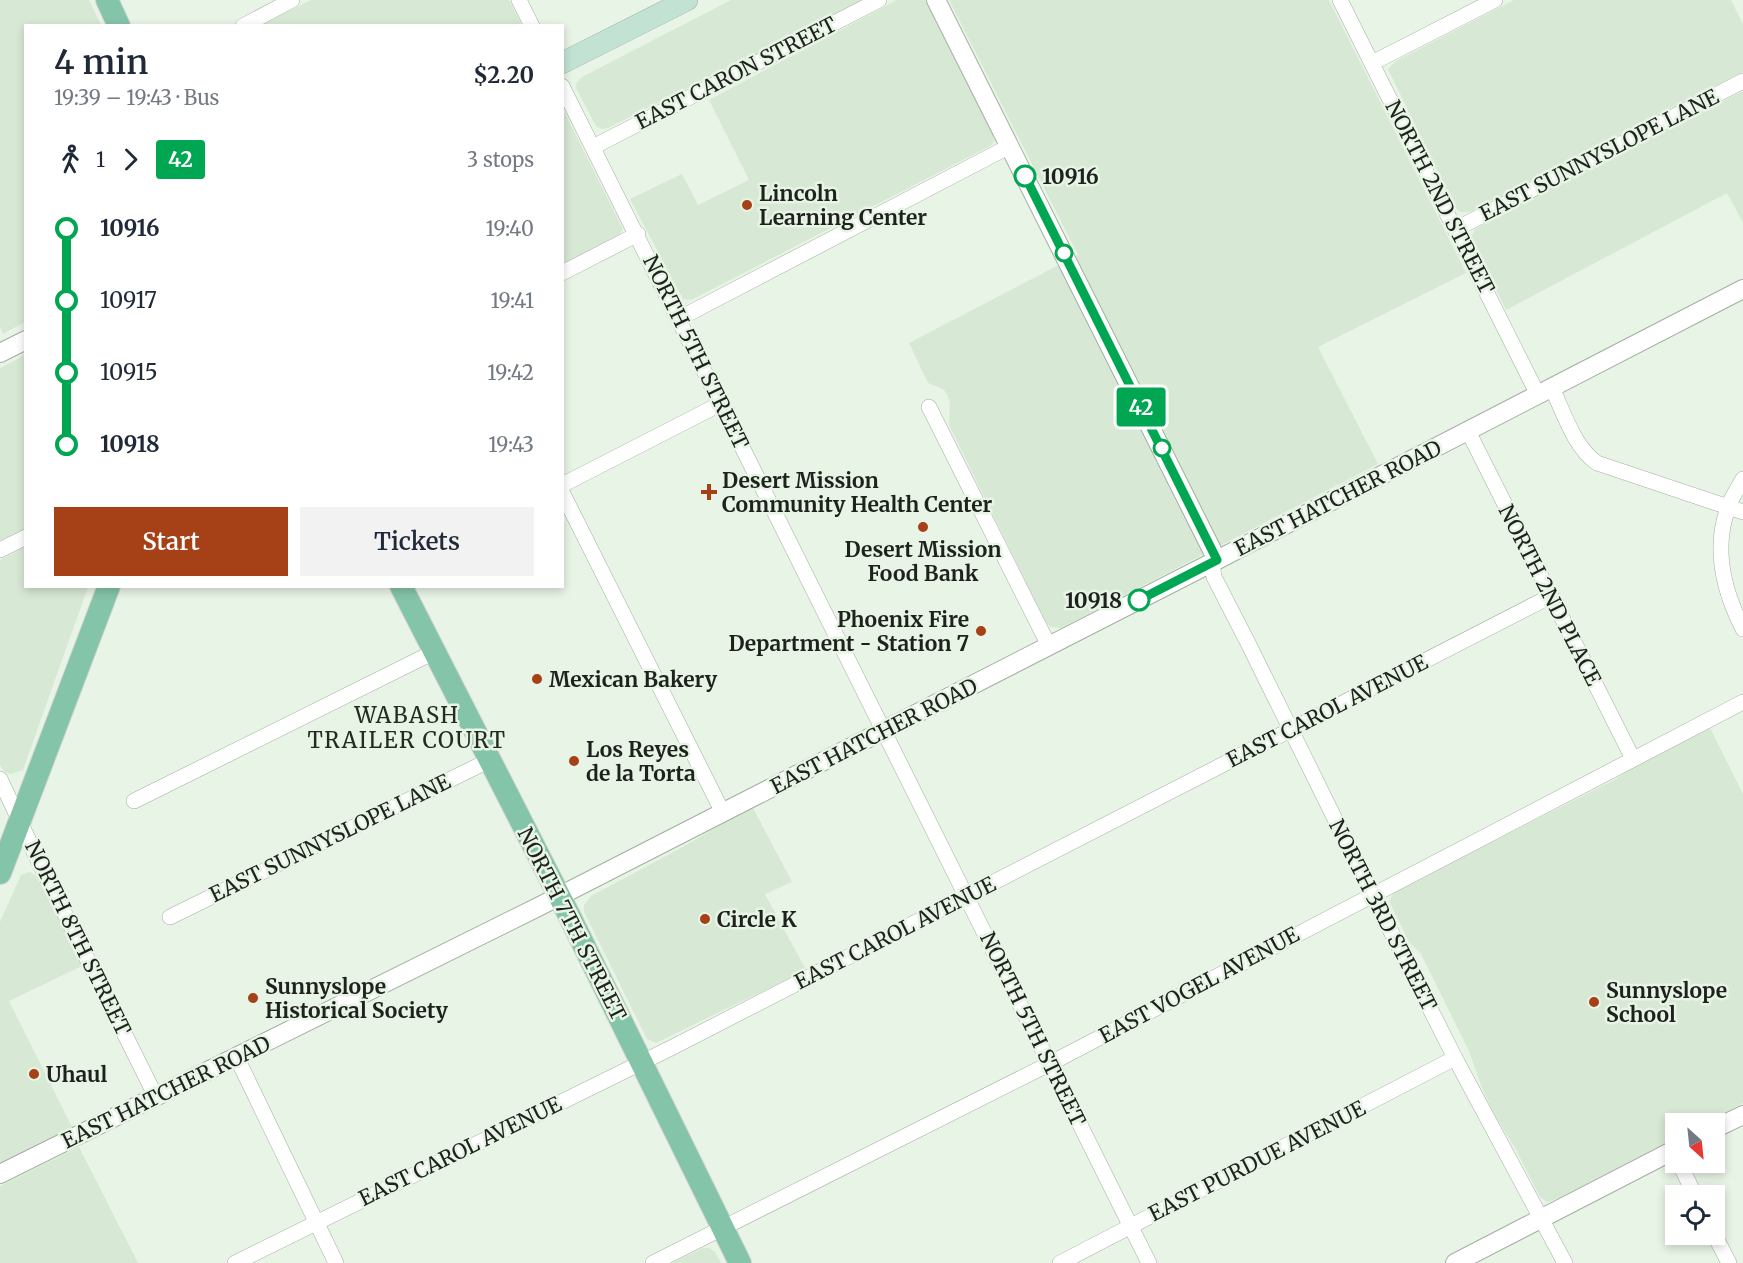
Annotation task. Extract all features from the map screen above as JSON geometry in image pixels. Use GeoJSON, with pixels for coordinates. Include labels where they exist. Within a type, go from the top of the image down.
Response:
{"type":"FeatureCollection","features":[{"type":"Feature","properties":{"kind":"main road"},"geometry":{"type":"LineString","coordinates":[[107,0],[118,24]]}},
{"type":"Feature","properties":{"kind":"main road"},"geometry":{"type":"LineString","coordinates":[[564,62],[687,0]]}},
{"type":"Feature","properties":{"kind":"main road"},"geometry":{"type":"LineString","coordinates":[[0,873],[108,588]]}},
{"type":"Feature","properties":{"kind":"main road","name":"NORTH 7TH STREET"},"geometry":{"type":"LineString","coordinates":[[402,588],[559,897],[740,1263]]}},
{"type":"Feature","properties":{"kind":"street"},"geometry":{"type":"LineString","coordinates":[[247,24],[292,0]]}},
{"type":"Feature","properties":{"kind":"street"},"geometry":{"type":"LineString","coordinates":[[519,0],[531,24]]}},
{"type":"Feature","properties":{"kind":"street","name":"EAST CARON STREET"},"geometry":{"type":"LineString","coordinates":[[593,147],[879,0]]}},
{"type":"Feature","properties":{"kind":"street","name":"NORTH 3RD STREET"},"geometry":{"type":"LineString","coordinates":[[936,0],[1214,562],[1214,577],[1455,1058],[1565,1263]]}},
{"type":"Feature","properties":{"kind":"street","name":"NORTH 2ND STREET"},"geometry":{"type":"LineString","coordinates":[[1340,0],[1456,229],[1545,391],[1580,447],[1597,463],[1728,507]]}},
{"type":"Feature","properties":{"kind":"street"},"geometry":{"type":"LineString","coordinates":[[1372,63],[1495,0]]}},
{"type":"Feature","properties":{"kind":"street","name":"EAST SUNNYSLOPE LANE"},"geometry":{"type":"LineString","coordinates":[[1456,229],[1743,81]]}},
{"type":"Feature","properties":{"kind":"street","name":"NORTH 5TH STREET"},"geometry":{"type":"LineString","coordinates":[[564,91],[680,318],[1149,1263]]}},
{"type":"Feature","properties":{"kind":"street"},"geometry":{"type":"LineString","coordinates":[[680,318],[1010,146]]}},
{"type":"Feature","properties":{"kind":"street"},"geometry":{"type":"LineString","coordinates":[[564,272],[638,234]]}},
{"type":"Feature","properties":{"kind":"street","name":"EAST HATCHER ROAD"},"geometry":{"type":"LineString","coordinates":[[0,1174],[559,897],[1743,289]]}},
{"type":"Feature","properties":{"kind":"street"},"geometry":{"type":"LineString","coordinates":[[0,353],[24,341]]}},
{"type":"Feature","properties":{"kind":"street"},"geometry":{"type":"LineString","coordinates":[[564,484],[722,403]]}},
{"type":"Feature","properties":{"kind":"street"},"geometry":{"type":"LineString","coordinates":[[928,407],[1049,646]]}},
{"type":"Feature","properties":{"kind":"street","name":"NORTH 2ND PLACE"},"geometry":{"type":"LineString","coordinates":[[1468,431],[1633,759]]}},
{"type":"Feature","properties":{"kind":"street"},"geometry":{"type":"LineString","coordinates":[[1743,479],[1728,507],[1720,544],[1721,564],[1731,605],[1743,629]]}},
{"type":"Feature","properties":{"kind":"street"},"geometry":{"type":"LineString","coordinates":[[564,496],[723,813]]}},
{"type":"Feature","properties":{"kind":"street"},"geometry":{"type":"LineString","coordinates":[[1728,507],[1743,512]]}},
{"type":"Feature","properties":{"kind":"street"},"geometry":{"type":"LineString","coordinates":[[0,550],[24,538]]}},
{"type":"Feature","properties":{"kind":"street","name":"EAST CAROL AVENUE"},"geometry":{"type":"LineString","coordinates":[[235,1263],[641,1062],[1551,596]]}},
{"type":"Feature","properties":{"kind":"street"},"geometry":{"type":"LineString","coordinates":[[134,801],[434,652]]}},
{"type":"Feature","properties":{"kind":"street","name":"EAST VOGEL AVENUE"},"geometry":{"type":"LineString","coordinates":[[652,1263],[1049,1064],[1743,702]]}},
{"type":"Feature","properties":{"kind":"street","name":"EAST SUNNYSLOPE LANE"},"geometry":{"type":"LineString","coordinates":[[170,917],[489,760]]}},
{"type":"Feature","properties":{"kind":"street","name":"NORTH 8TH STREET"},"geometry":{"type":"LineString","coordinates":[[0,779],[156,1097]]}},
{"type":"Feature","properties":{"kind":"street"},"geometry":{"type":"LineString","coordinates":[[237,1058],[336,1263]]}},
{"type":"Feature","properties":{"kind":"street","name":"EAST PURDUE AVENUE"},"geometry":{"type":"LineString","coordinates":[[1060,1263],[1455,1058]]}},
{"type":"Feature","properties":{"kind":"street"},"geometry":{"type":"LineString","coordinates":[[1725,1124],[1743,1115]]}},
{"type":"Feature","properties":{"kind":"street"},"geometry":{"type":"LineString","coordinates":[[1455,1263],[1665,1160]]}},
{"type":"Feature","properties":{"kind":"street"},"geometry":{"type":"LineString","coordinates":[[1720,1245],[1729,1263]]}},
{"type":"Feature","properties":{"kind":"shaded area"},"geometry":{"type":"Polygon","coordinates":[[[0,0],[89,0],[101,24],[24,24],[24,323],[3,334],[0,327],[0,0]]]}},
{"type":"Feature","properties":{"kind":"shaded area"},"geometry":{"type":"Polygon","coordinates":[[[311,0],[509,0],[521,24],[262,24],[311,0]]]}},
{"type":"Feature","properties":{"kind":"shaded area"},"geometry":{"type":"Polygon","coordinates":[[[731,0],[864,0],[608,128],[602,129],[596,126],[576,88],[577,82],[582,77],[731,0]]]}},
{"type":"Feature","properties":{"kind":"shaded area"},"geometry":{"type":"Polygon","coordinates":[[[897,0],[925,0],[993,135],[992,145],[691,300],[683,299],[630,199],[682,174],[698,205],[749,180],[709,100],[897,0]]]}},
{"type":"Feature","properties":{"kind":"shaded area"},"geometry":{"type":"Polygon","coordinates":[[[949,0],[1329,0],[1466,273],[1318,347],[1378,464],[1061,628],[1050,627],[1046,623],[949,425],[950,403],[947,394],[943,389],[928,383],[909,343],[1078,255],[949,0]]]}},
{"type":"Feature","properties":{"kind":"shaded area"},"geometry":{"type":"Polygon","coordinates":[[[1514,0],[1731,0],[1743,24],[1743,72],[1470,212],[1460,212],[1454,206],[1388,69],[1396,61],[1514,0]]]}},
{"type":"Feature","properties":{"kind":"shaded area"},"geometry":{"type":"Polygon","coordinates":[[[1743,91],[1743,223],[1727,193],[1506,310],[1471,238],[1475,229],[1743,91]]]}},
{"type":"Feature","properties":{"kind":"shaded area"},"geometry":{"type":"Polygon","coordinates":[[[564,111],[623,229],[618,237],[564,264],[564,111]]]}},
{"type":"Feature","properties":{"kind":"shaded area"},"geometry":{"type":"Polygon","coordinates":[[[24,356],[24,529],[0,541],[0,368],[24,356]]]}},
{"type":"Feature","properties":{"kind":"shaded area"},"geometry":{"type":"Polygon","coordinates":[[[24,548],[24,588],[88,588],[23,770],[11,774],[5,772],[0,765],[0,560],[24,548]]]}},
{"type":"Feature","properties":{"kind":"shaded area","name":"Sunnyslope School"},"geometry":{"type":"Polygon","coordinates":[[[1710,728],[1743,794],[1743,1103],[1723,1113],[1665,1113],[1665,1143],[1547,1202],[1540,1197],[1515,1148],[1494,1114],[1469,1051],[1421,954],[1409,942],[1389,901],[1394,892],[1616,779],[1642,761],[1710,728]]]}},
{"type":"Feature","properties":{"kind":"shaded area"},"geometry":{"type":"Polygon","coordinates":[[[752,806],[792,882],[765,894],[806,970],[656,1043],[647,1039],[584,912],[584,905],[591,896],[681,848],[752,806]]]}},
{"type":"Feature","properties":{"kind":"shaded area"},"geometry":{"type":"Polygon","coordinates":[[[30,872],[38,877],[82,966],[9,1001],[72,1127],[0,1163],[0,922],[21,875],[30,872]]]}},
{"type":"Feature","properties":{"kind":"shaded area"},"geometry":{"type":"Polygon","coordinates":[[[79,1147],[138,1263],[0,1263],[0,1186],[79,1147]]]}},
{"type":"Feature","properties":{"kind":"shaded area"},"geometry":{"type":"Polygon","coordinates":[[[703,1248],[709,1248],[715,1252],[721,1263],[672,1263],[703,1248]]]}},
{"type":"Feature","properties":{"kind":"bus line","name":"42"},"geometry":{"type":"LineString","coordinates":[[1025,176],[1217,560],[1139,600]]}},
{"type":"Feature","properties":{"kind":"place","name":"10916"},"geometry":{"type":"Point","coordinates":[1025,176]}},
{"type":"Feature","properties":{"kind":"place","name":"Lincoln Learning Center"},"geometry":{"type":"Point","coordinates":[747,205]}},
{"type":"Feature","properties":{"kind":"place","name":"Desert Mission Community Health Center"},"geometry":{"type":"Point","coordinates":[709,492]}},
{"type":"Feature","properties":{"kind":"place","name":"Desert Mission Food Bank"},"geometry":{"type":"Point","coordinates":[923,527]}},
{"type":"Feature","properties":{"kind":"place","name":"10918"},"geometry":{"type":"Point","coordinates":[1139,600]}},
{"type":"Feature","properties":{"kind":"place","name":"Phoenix Fire Department - Station 7"},"geometry":{"type":"Point","coordinates":[981,631]}},
{"type":"Feature","properties":{"kind":"place","name":"Mexican Bakery"},"geometry":{"type":"Point","coordinates":[537,679]}},
{"type":"Feature","properties":{"kind":"place","name":"Los Reyes de la Torta"},"geometry":{"type":"Point","coordinates":[574,761]}},
{"type":"Feature","properties":{"kind":"place","name":"Circle K"},"geometry":{"type":"Point","coordinates":[705,919]}},
{"type":"Feature","properties":{"kind":"place","name":"Sunnyslope Historical Society"},"geometry":{"type":"Point","coordinates":[253,998]}},
{"type":"Feature","properties":{"kind":"place","name":"Sunnyslope School"},"geometry":{"type":"Point","coordinates":[1594,1002]}},
{"type":"Feature","properties":{"kind":"place","name":"Uhaul"},"geometry":{"type":"Point","coordinates":[34,1074]}},
{"type":"Feature","properties":{"kind":"district","name":"WABASH TRAILER COURT"},"geometry":{"type":"Point","coordinates":[407,728]}}]}
